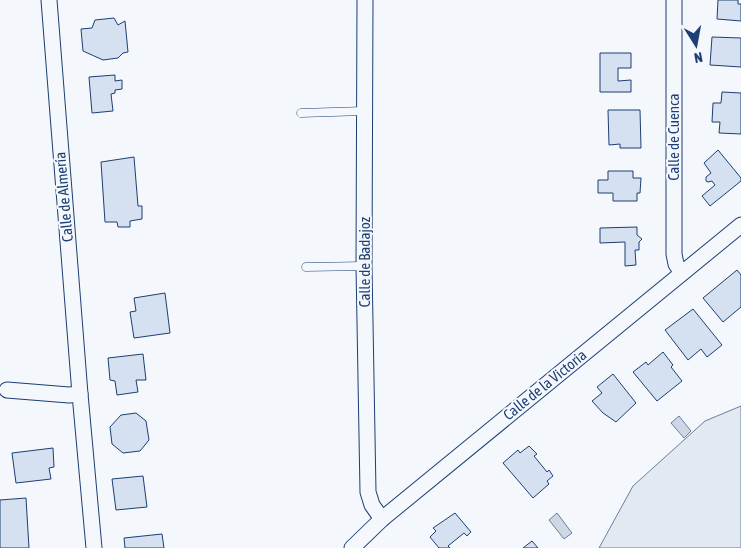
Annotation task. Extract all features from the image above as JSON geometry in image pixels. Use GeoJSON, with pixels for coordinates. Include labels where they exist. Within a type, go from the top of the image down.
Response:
{"type":"FeatureCollection","features":[{"type":"Feature","properties":{"kind":"street","name":"Calle de Almería"},"geometry":{"type":"LineString","coordinates":[[49,0],[94,548]]}},
{"type":"Feature","properties":{"kind":"street","name":"Calle de Badajoz"},"geometry":{"type":"LineString","coordinates":[[365,0],[364,266],[368,492],[372,505],[382,519]]}},
{"type":"Feature","properties":{"kind":"street","name":"Calle de Cuenca"},"geometry":{"type":"LineString","coordinates":[[674,0],[674,254],[676,264],[682,273]]}},
{"type":"Feature","properties":{"kind":"street","name":"Calle de la Victoria"},"geometry":{"type":"LineString","coordinates":[[352,548],[382,519],[741,225]]}},
{"type":"Feature","properties":{"kind":"street"},"geometry":{"type":"LineString","coordinates":[[7,390],[69,395],[80,394]]}},
{"type":"Feature","properties":{"kind":"lane"},"geometry":{"type":"LineString","coordinates":[[302,113],[364,110]]}},
{"type":"Feature","properties":{"kind":"lane"},"geometry":{"type":"LineString","coordinates":[[306,267],[364,266]]}},
{"type":"Feature","properties":{"kind":"shaded area"},"geometry":{"type":"Polygon","coordinates":[[[741,406],[741,548],[599,548],[633,486],[705,421],[741,406]]]}},
{"type":"Feature","properties":{"kind":"shaded area"},"geometry":{"type":"Polygon","coordinates":[[[679,416],[691,431],[684,438],[671,423],[679,416]]]}},
{"type":"Feature","properties":{"kind":"shaded area"},"geometry":{"type":"Polygon","coordinates":[[[557,513],[572,533],[564,539],[549,520],[557,513]]]}},
{"type":"Feature","properties":{"kind":"building"},"geometry":{"type":"Polygon","coordinates":[[[718,0],[738,0],[738,4],[741,4],[741,21],[717,19],[718,0]]]}},
{"type":"Feature","properties":{"kind":"building"},"geometry":{"type":"Polygon","coordinates":[[[114,18],[118,25],[125,21],[128,52],[123,53],[118,58],[103,60],[83,51],[81,29],[92,28],[95,20],[114,18]]]}},
{"type":"Feature","properties":{"kind":"building"},"geometry":{"type":"Polygon","coordinates":[[[712,37],[741,38],[741,67],[710,65],[712,37]]]}},
{"type":"Feature","properties":{"kind":"building"},"geometry":{"type":"Polygon","coordinates":[[[600,53],[631,53],[631,68],[618,68],[618,81],[631,80],[631,92],[600,92],[600,53]]]}},
{"type":"Feature","properties":{"kind":"building"},"geometry":{"type":"Polygon","coordinates":[[[115,75],[115,81],[122,80],[122,89],[115,90],[115,93],[111,94],[113,111],[92,113],[89,77],[115,75]]]}},
{"type":"Feature","properties":{"kind":"building"},"geometry":{"type":"Polygon","coordinates":[[[722,92],[741,93],[741,134],[719,133],[720,122],[712,122],[713,103],[721,103],[722,92]]]}},
{"type":"Feature","properties":{"kind":"building"},"geometry":{"type":"Polygon","coordinates":[[[608,110],[640,110],[641,148],[620,148],[620,144],[609,145],[608,110]]]}},
{"type":"Feature","properties":{"kind":"building"},"geometry":{"type":"Polygon","coordinates":[[[718,150],[741,178],[741,181],[710,206],[702,196],[715,185],[712,181],[706,181],[706,177],[711,173],[704,163],[718,150]]]}},
{"type":"Feature","properties":{"kind":"building"},"geometry":{"type":"Polygon","coordinates":[[[134,157],[138,206],[142,206],[142,219],[130,221],[130,227],[118,227],[117,222],[105,222],[101,162],[134,157]]]}},
{"type":"Feature","properties":{"kind":"building"},"geometry":{"type":"Polygon","coordinates":[[[608,171],[633,171],[633,178],[641,178],[640,193],[637,193],[637,201],[613,201],[613,193],[598,193],[598,180],[608,180],[608,171]]]}},
{"type":"Feature","properties":{"kind":"building"},"geometry":{"type":"Polygon","coordinates":[[[637,227],[637,235],[642,239],[639,242],[639,250],[635,250],[636,265],[625,266],[625,242],[600,243],[600,228],[637,227]]]}},
{"type":"Feature","properties":{"kind":"building"},"geometry":{"type":"Polygon","coordinates":[[[737,270],[741,275],[741,307],[723,322],[703,298],[737,270]]]}},
{"type":"Feature","properties":{"kind":"building"},"geometry":{"type":"Polygon","coordinates":[[[165,293],[170,333],[134,338],[130,312],[136,311],[134,298],[165,293]]]}},
{"type":"Feature","properties":{"kind":"building"},"geometry":{"type":"Polygon","coordinates":[[[693,309],[722,345],[707,357],[701,349],[688,360],[665,330],[693,309]]]}},
{"type":"Feature","properties":{"kind":"building"},"geometry":{"type":"Polygon","coordinates":[[[663,352],[673,365],[671,367],[682,381],[657,401],[633,372],[646,362],[648,365],[663,352]]]}},
{"type":"Feature","properties":{"kind":"building"},"geometry":{"type":"Polygon","coordinates":[[[143,354],[146,380],[136,380],[138,392],[117,395],[115,381],[110,380],[108,358],[143,354]]]}},
{"type":"Feature","properties":{"kind":"building"},"geometry":{"type":"Polygon","coordinates":[[[613,374],[636,403],[616,422],[603,413],[592,401],[602,393],[597,387],[613,374]]]}},
{"type":"Feature","properties":{"kind":"building"},"geometry":{"type":"Polygon","coordinates":[[[136,413],[146,421],[149,440],[140,451],[123,453],[112,444],[110,427],[121,415],[136,413]]]}},
{"type":"Feature","properties":{"kind":"building"},"geometry":{"type":"Polygon","coordinates":[[[529,446],[537,454],[534,456],[547,472],[549,470],[553,476],[547,481],[549,484],[533,498],[503,463],[518,450],[520,453],[529,446]]]}},
{"type":"Feature","properties":{"kind":"building"},"geometry":{"type":"Polygon","coordinates":[[[53,448],[54,467],[49,468],[51,479],[16,483],[12,453],[53,448]]]}},
{"type":"Feature","properties":{"kind":"building"},"geometry":{"type":"Polygon","coordinates":[[[143,476],[147,507],[116,510],[112,479],[143,476]]]}},
{"type":"Feature","properties":{"kind":"building"},"geometry":{"type":"Polygon","coordinates":[[[26,498],[29,548],[0,548],[0,500],[26,498]]]}},
{"type":"Feature","properties":{"kind":"building"},"geometry":{"type":"Polygon","coordinates":[[[455,513],[471,532],[467,536],[464,533],[448,546],[450,548],[439,548],[430,537],[436,531],[433,528],[455,513]]]}},
{"type":"Feature","properties":{"kind":"building"},"geometry":{"type":"Polygon","coordinates":[[[162,534],[164,548],[125,548],[124,538],[162,534]]]}},
{"type":"Feature","properties":{"kind":"building"},"geometry":{"type":"Polygon","coordinates":[[[532,541],[538,548],[523,548],[532,541]]]}}]}
